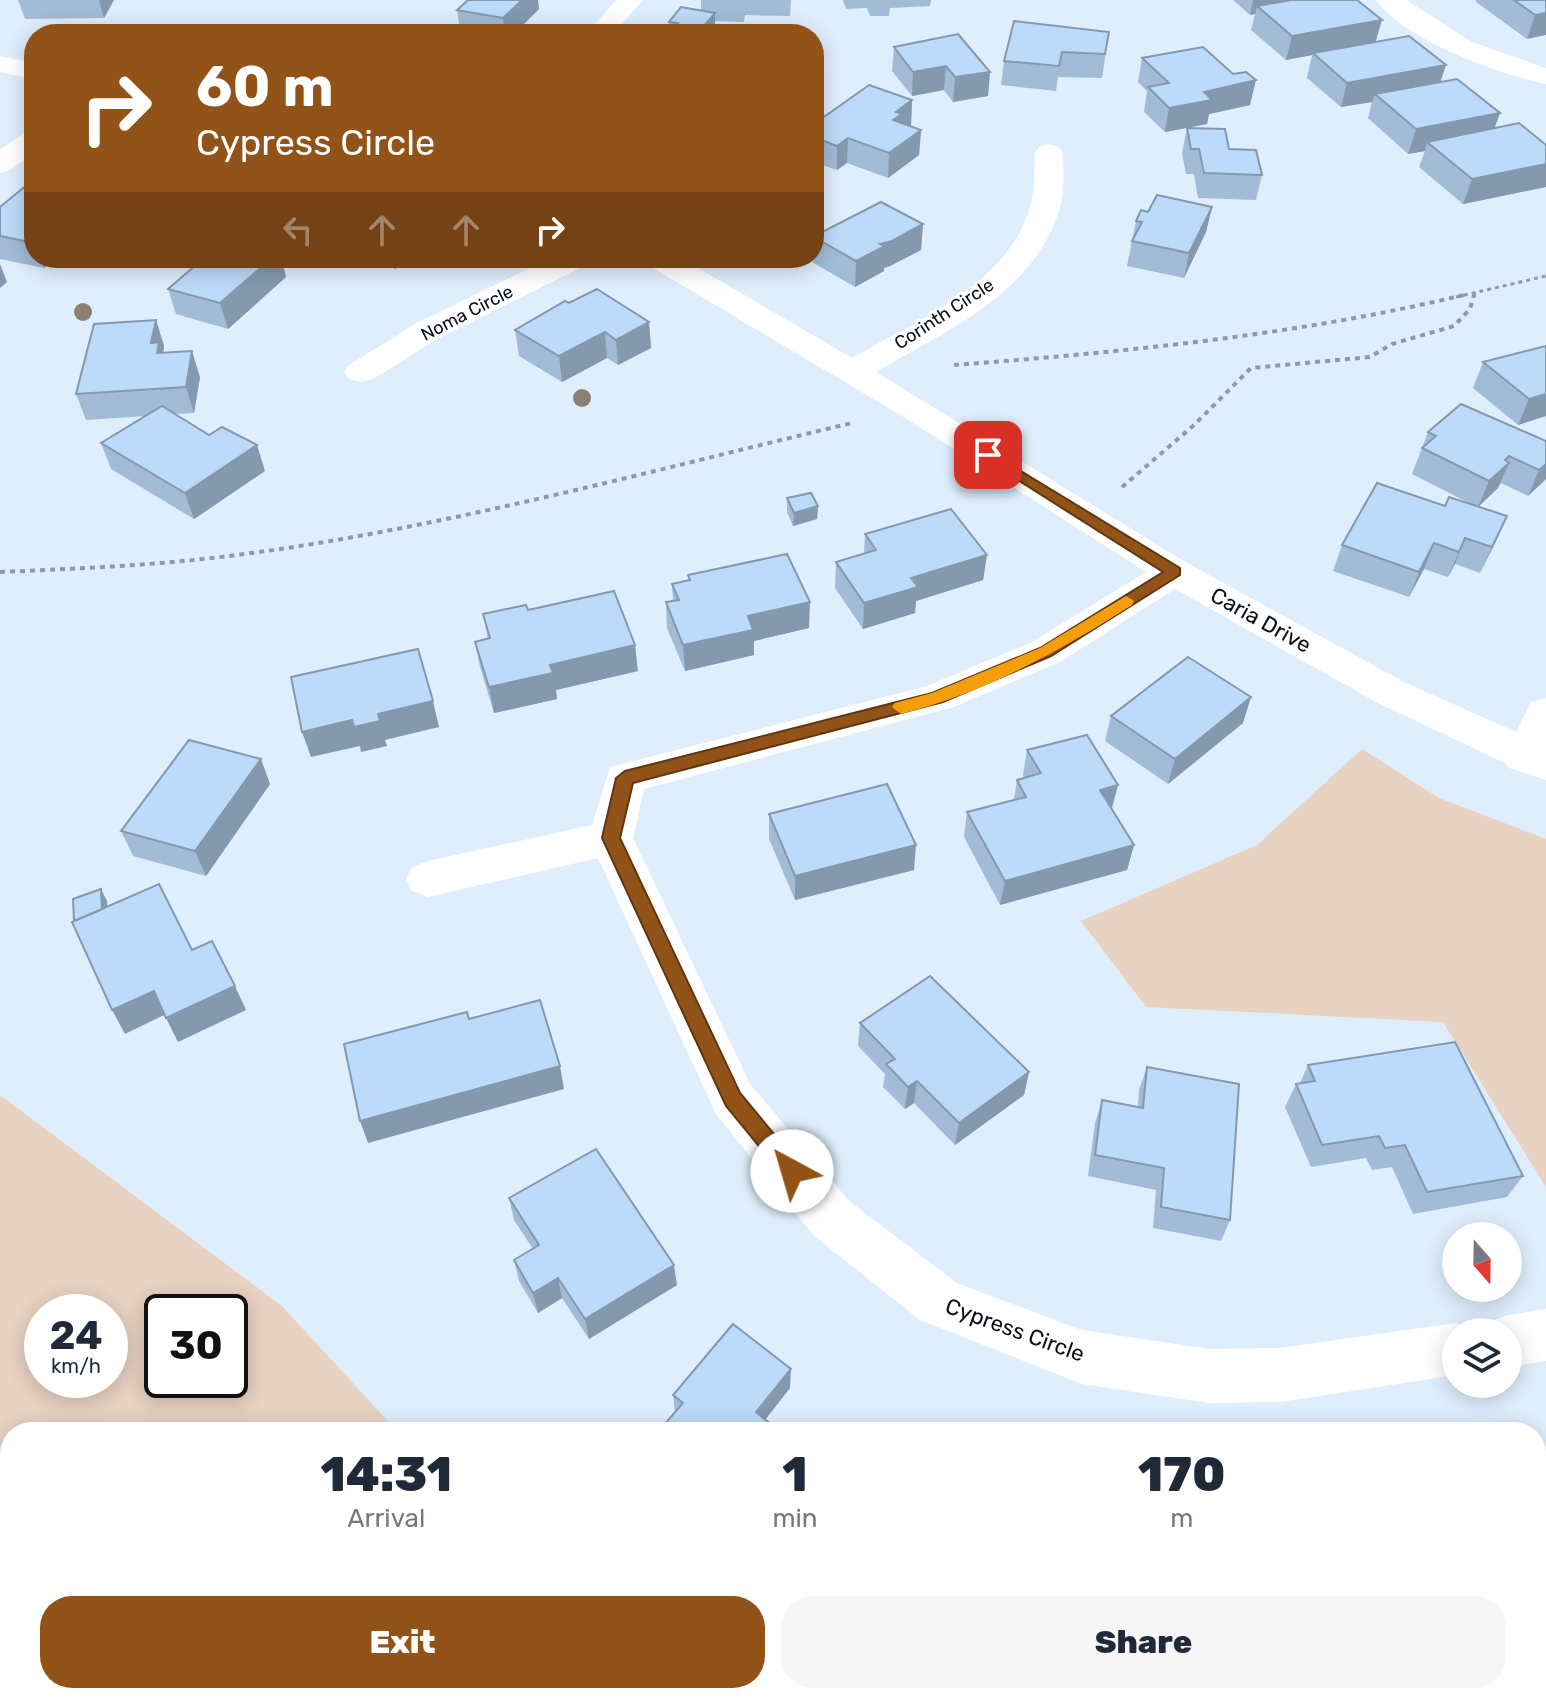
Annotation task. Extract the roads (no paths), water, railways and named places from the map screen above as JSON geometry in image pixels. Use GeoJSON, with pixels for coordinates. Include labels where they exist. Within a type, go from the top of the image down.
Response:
{"type":"FeatureCollection","features":[{"type":"Feature","properties":{"kind":"street"},"geometry":{"type":"LineString","coordinates":[[608,24],[630,0]]}},
{"type":"Feature","properties":{"kind":"street"},"geometry":{"type":"LineString","coordinates":[[1389,0],[1450,43],[1482,59],[1546,76]]}},
{"type":"Feature","properties":{"kind":"street"},"geometry":{"type":"LineString","coordinates":[[0,64],[24,69]]}},
{"type":"Feature","properties":{"kind":"street"},"geometry":{"type":"LineString","coordinates":[[0,164],[24,146]]}},
{"type":"Feature","properties":{"kind":"street","name":"Corinth Circle"},"geometry":{"type":"LineString","coordinates":[[852,372],[986,291],[1025,254],[1044,213],[1049,153]]}},
{"type":"Feature","properties":{"kind":"street","name":"Noma Circle"},"geometry":{"type":"LineString","coordinates":[[361,372],[427,331],[555,268]]}},
{"type":"Feature","properties":{"kind":"street","name":"Caria Drive"},"geometry":{"type":"LineString","coordinates":[[676,268],[914,409],[1174,572],[1390,692],[1535,760]]}},
{"type":"Feature","properties":{"kind":"street"},"geometry":{"type":"LineString","coordinates":[[428,879],[611,838],[625,778],[937,698],[1046,652],[1174,572]]}},
{"type":"Feature","properties":{"kind":"street"},"geometry":{"type":"LineString","coordinates":[[1535,760],[1546,713]]}},
{"type":"Feature","properties":{"kind":"street","name":"Cypress Circle"},"geometry":{"type":"LineString","coordinates":[[611,838],[733,1099],[831,1218],[939,1302],[1082,1357],[1209,1376],[1280,1375],[1442,1351]]}},
{"type":"Feature","properties":{"kind":"street"},"geometry":{"type":"LineString","coordinates":[[1522,1339],[1546,1335]]}}]}
